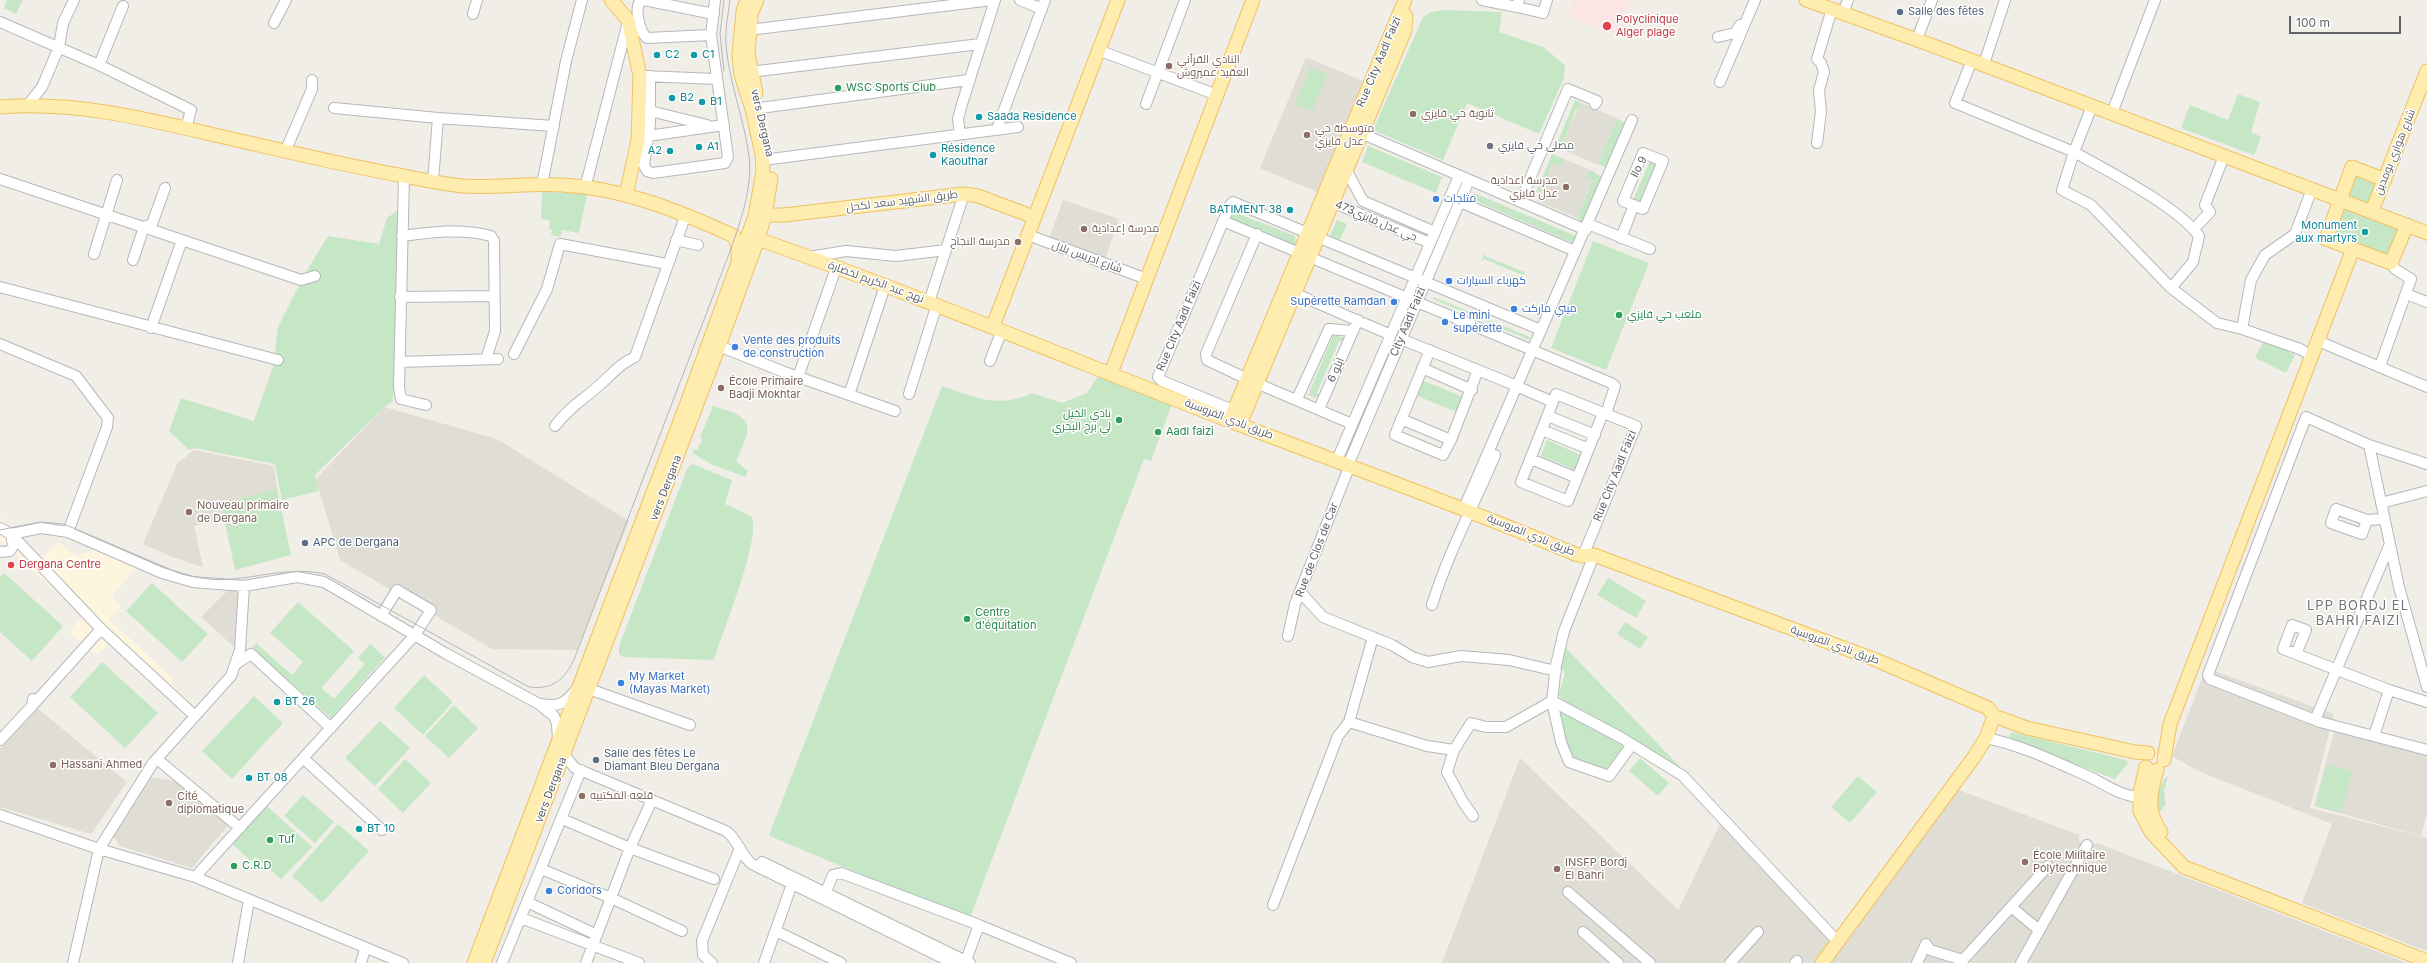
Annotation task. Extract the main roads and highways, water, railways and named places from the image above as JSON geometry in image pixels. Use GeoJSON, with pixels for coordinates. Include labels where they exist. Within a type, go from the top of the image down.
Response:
{"type":"FeatureCollection","features":[{"type":"Feature","properties":{"kind":"main road"},"geometry":{"type":"LineString","coordinates":[[611,0],[628,20],[645,76],[638,140],[626,195]]}},
{"type":"Feature","properties":{"kind":"main road"},"geometry":{"type":"LineString","coordinates":[[692,405],[753,224],[763,171],[758,132],[741,75],[739,35],[747,6],[756,0]]}},
{"type":"Feature","properties":{"kind":"main road"},"geometry":{"type":"LineString","coordinates":[[997,328],[1034,217],[1118,0]]}},
{"type":"Feature","properties":{"kind":"main road"},"geometry":{"type":"LineString","coordinates":[[1111,373],[1253,0]]}},
{"type":"Feature","properties":{"kind":"main road"},"geometry":{"type":"LineString","coordinates":[[1806,0],[1917,39],[2427,233]]}},
{"type":"Feature","properties":{"kind":"main road","name":"Rue City Aadl Faizi"},"geometry":{"type":"LineString","coordinates":[[1237,418],[1356,131],[1403,4]]}},
{"type":"Feature","properties":{"kind":"main road","name":"vers Dergana"},"geometry":{"type":"LineString","coordinates":[[484,963],[564,755],[584,687],[692,405],[719,346],[758,239],[765,214],[771,178],[771,159],[760,108],[750,72],[747,6]]}},
{"type":"Feature","properties":{"kind":"main road","name":"شارع هواري بومدين"},"geometry":{"type":"LineString","coordinates":[[2372,211],[2427,71]]}},
{"type":"Feature","properties":{"kind":"main road"},"geometry":{"type":"LineString","coordinates":[[0,107],[46,105],[79,108],[167,122],[285,152],[404,176],[464,186],[542,185],[585,188],[626,195],[686,214],[734,236],[738,249],[738,267]]}},
{"type":"Feature","properties":{"kind":"main road","name":"Rue City Aadl Faizi"},"geometry":{"type":"LineString","coordinates":[[1327,200],[1344,173],[1356,131]]}},
{"type":"Feature","properties":{"kind":"main road"},"geometry":{"type":"LineString","coordinates":[[2385,180],[2352,167],[2326,239],[2391,263],[2407,225]]}},
{"type":"Feature","properties":{"kind":"main road","name":"طريق الشهيد سعد لكحل"},"geometry":{"type":"LineString","coordinates":[[765,214],[784,215],[964,194],[978,196],[1034,217]]}},
{"type":"Feature","properties":{"kind":"main road"},"geometry":{"type":"LineString","coordinates":[[734,236],[753,224]]}},
{"type":"Feature","properties":{"kind":"main road","name":"نهج عبد الكريم لخضارة"},"geometry":{"type":"LineString","coordinates":[[758,239],[933,303],[1111,373]]}},
{"type":"Feature","properties":{"kind":"main road"},"geometry":{"type":"LineString","coordinates":[[2353,249],[2170,724],[2149,759],[2140,798],[2140,811],[2147,826],[2170,854],[2184,867],[2427,960]]}},
{"type":"Feature","properties":{"kind":"main road","name":"Rue City Aadl Faizi"},"geometry":{"type":"LineString","coordinates":[[1252,381],[1294,293],[1305,253]]}},
{"type":"Feature","properties":{"kind":"main road","name":"طريق نادي الفروسية"},"geometry":{"type":"LineString","coordinates":[[1111,373],[1237,418],[1342,462],[1589,556],[1876,660],[1982,705],[1994,716],[2027,728],[2149,759]]}},
{"type":"Feature","properties":{"kind":"main road"},"geometry":{"type":"LineString","coordinates":[[474,963],[558,742],[584,687]]}},
{"type":"Feature","properties":{"kind":"main road"},"geometry":{"type":"LineString","coordinates":[[1822,963],[1957,783],[1986,738],[1994,716]]}},
{"type":"Feature","properties":{"kind":"main road"},"geometry":{"type":"LineString","coordinates":[[2149,759],[2150,808],[2156,826],[2179,856],[2212,878]]}},
{"type":"Feature","properties":{"kind":"tram line"},"geometry":{"type":"LineString","coordinates":[[724,0],[720,34],[724,71]]}},
{"type":"Feature","properties":{"kind":"tram line"},"geometry":{"type":"LineString","coordinates":[[0,530],[40,522],[64,524],[181,574],[207,579],[233,579],[302,571],[325,574],[529,687],[545,687],[558,681],[563,677],[575,657],[725,263],[744,208],[750,172],[749,156],[744,128],[730,73],[726,45],[730,0]]}},
{"type":"Feature","properties":{"kind":"place","name":"Salle des fêtes"},"geometry":{"type":"Point","coordinates":[1900,12]}},
{"type":"Feature","properties":{"kind":"place","name":"Polyclinique Alger plage"},"geometry":{"type":"Point","coordinates":[1607,26]}},
{"type":"Feature","properties":{"kind":"place","name":"C2"},"geometry":{"type":"Point","coordinates":[657,55]}},
{"type":"Feature","properties":{"kind":"place","name":"C1"},"geometry":{"type":"Point","coordinates":[694,55]}},
{"type":"Feature","properties":{"kind":"place","name":"النادي القرٱني العقيد عميروش"},"geometry":{"type":"Point","coordinates":[1169,66]}},
{"type":"Feature","properties":{"kind":"place","name":"WSC Sports Club"},"geometry":{"type":"Point","coordinates":[838,88]}},
{"type":"Feature","properties":{"kind":"place","name":"B2"},"geometry":{"type":"Point","coordinates":[672,98]}},
{"type":"Feature","properties":{"kind":"place","name":"B1"},"geometry":{"type":"Point","coordinates":[702,102]}},
{"type":"Feature","properties":{"kind":"place","name":"ثانوية حي فايزي"},"geometry":{"type":"Point","coordinates":[1413,114]}},
{"type":"Feature","properties":{"kind":"place","name":"Saada Residence"},"geometry":{"type":"Point","coordinates":[979,117]}},
{"type":"Feature","properties":{"kind":"place","name":"متوسطة حي عدل فايزي"},"geometry":{"type":"Point","coordinates":[1307,135]}},
{"type":"Feature","properties":{"kind":"place","name":"مصلى حي فايزي"},"geometry":{"type":"Point","coordinates":[1490,146]}},
{"type":"Feature","properties":{"kind":"place","name":"A1"},"geometry":{"type":"Point","coordinates":[699,147]}},
{"type":"Feature","properties":{"kind":"place","name":"A2"},"geometry":{"type":"Point","coordinates":[670,151]}},
{"type":"Feature","properties":{"kind":"place","name":"Résidence Kaouthar"},"geometry":{"type":"Point","coordinates":[933,155]}},
{"type":"Feature","properties":{"kind":"place","name":"مدرسة اعدادية عدل فايزي"},"geometry":{"type":"Point","coordinates":[1566,187]}},
{"type":"Feature","properties":{"kind":"place","name":"مثلجات"},"geometry":{"type":"Point","coordinates":[1436,199]}},
{"type":"Feature","properties":{"kind":"place","name":"BATIMENT 38"},"geometry":{"type":"Point","coordinates":[1290,210]}},
{"type":"Feature","properties":{"kind":"place","name":"مدرسة إعدادية"},"geometry":{"type":"Point","coordinates":[1084,229]}},
{"type":"Feature","properties":{"kind":"place","name":"Monument aux martyrs"},"geometry":{"type":"Point","coordinates":[2365,232]}},
{"type":"Feature","properties":{"kind":"place","name":"مدرسة النجاح"},"geometry":{"type":"Point","coordinates":[1018,242]}},
{"type":"Feature","properties":{"kind":"place","name":"كهرباء السيارات"},"geometry":{"type":"Point","coordinates":[1449,281]}},
{"type":"Feature","properties":{"kind":"place","name":"Supérette Ramdan"},"geometry":{"type":"Point","coordinates":[1394,302]}},
{"type":"Feature","properties":{"kind":"place","name":"ميني ماركت"},"geometry":{"type":"Point","coordinates":[1514,309]}},
{"type":"Feature","properties":{"kind":"place","name":"ملعب حي فايزي"},"geometry":{"type":"Point","coordinates":[1619,315]}},
{"type":"Feature","properties":{"kind":"place","name":"Le mini supérette"},"geometry":{"type":"Point","coordinates":[1445,322]}},
{"type":"Feature","properties":{"kind":"place","name":"Vente des produits de construction"},"geometry":{"type":"Point","coordinates":[735,347]}},
{"type":"Feature","properties":{"kind":"place","name":"École Primaire Badji Mokhtar"},"geometry":{"type":"Point","coordinates":[721,388]}},
{"type":"Feature","properties":{"kind":"place","name":"نادي الخيل لي برج البحري"},"geometry":{"type":"Point","coordinates":[1119,420]}},
{"type":"Feature","properties":{"kind":"place","name":"Aadl faizi"},"geometry":{"type":"Point","coordinates":[1158,432]}},
{"type":"Feature","properties":{"kind":"place","name":"Nouveau primaire de Dergana"},"geometry":{"type":"Point","coordinates":[189,512]}},
{"type":"Feature","properties":{"kind":"place","name":"APC de Dergana"},"geometry":{"type":"Point","coordinates":[305,543]}},
{"type":"Feature","properties":{"kind":"place","name":"Dergana Centre"},"geometry":{"type":"Point","coordinates":[11,565]}},
{"type":"Feature","properties":{"kind":"place","name":"Centre d'équitation"},"geometry":{"type":"Point","coordinates":[967,619]}},
{"type":"Feature","properties":{"kind":"place","name":"My Market (Mayas Market)"},"geometry":{"type":"Point","coordinates":[621,683]}},
{"type":"Feature","properties":{"kind":"place","name":"BT 26"},"geometry":{"type":"Point","coordinates":[277,702]}},
{"type":"Feature","properties":{"kind":"place","name":"Salle des fêtes Le Diamant Bleu Dergana"},"geometry":{"type":"Point","coordinates":[596,760]}},
{"type":"Feature","properties":{"kind":"place","name":"Hassani Ahmed"},"geometry":{"type":"Point","coordinates":[53,765]}},
{"type":"Feature","properties":{"kind":"place","name":"BT 08"},"geometry":{"type":"Point","coordinates":[249,778]}},
{"type":"Feature","properties":{"kind":"place","name":"قلعه المكتبيه"},"geometry":{"type":"Point","coordinates":[582,796]}},
{"type":"Feature","properties":{"kind":"place","name":"Cité diplomatique"},"geometry":{"type":"Point","coordinates":[169,803]}},
{"type":"Feature","properties":{"kind":"place","name":"BT 10"},"geometry":{"type":"Point","coordinates":[359,829]}},
{"type":"Feature","properties":{"kind":"place","name":"Tuf"},"geometry":{"type":"Point","coordinates":[270,840]}},
{"type":"Feature","properties":{"kind":"place","name":"École Militaire Polytechnique"},"geometry":{"type":"Point","coordinates":[2025,862]}},
{"type":"Feature","properties":{"kind":"place","name":"C.R.D"},"geometry":{"type":"Point","coordinates":[234,866]}},
{"type":"Feature","properties":{"kind":"place","name":"INSFP Bordj El Bahri"},"geometry":{"type":"Point","coordinates":[1557,869]}},
{"type":"Feature","properties":{"kind":"place","name":"Coridors"},"geometry":{"type":"Point","coordinates":[549,891]}},
{"type":"Feature","properties":{"kind":"district","name":"LPP BORDJ EL BAHRI FAIZI"},"geometry":{"type":"Point","coordinates":[2358,614]}}]}
